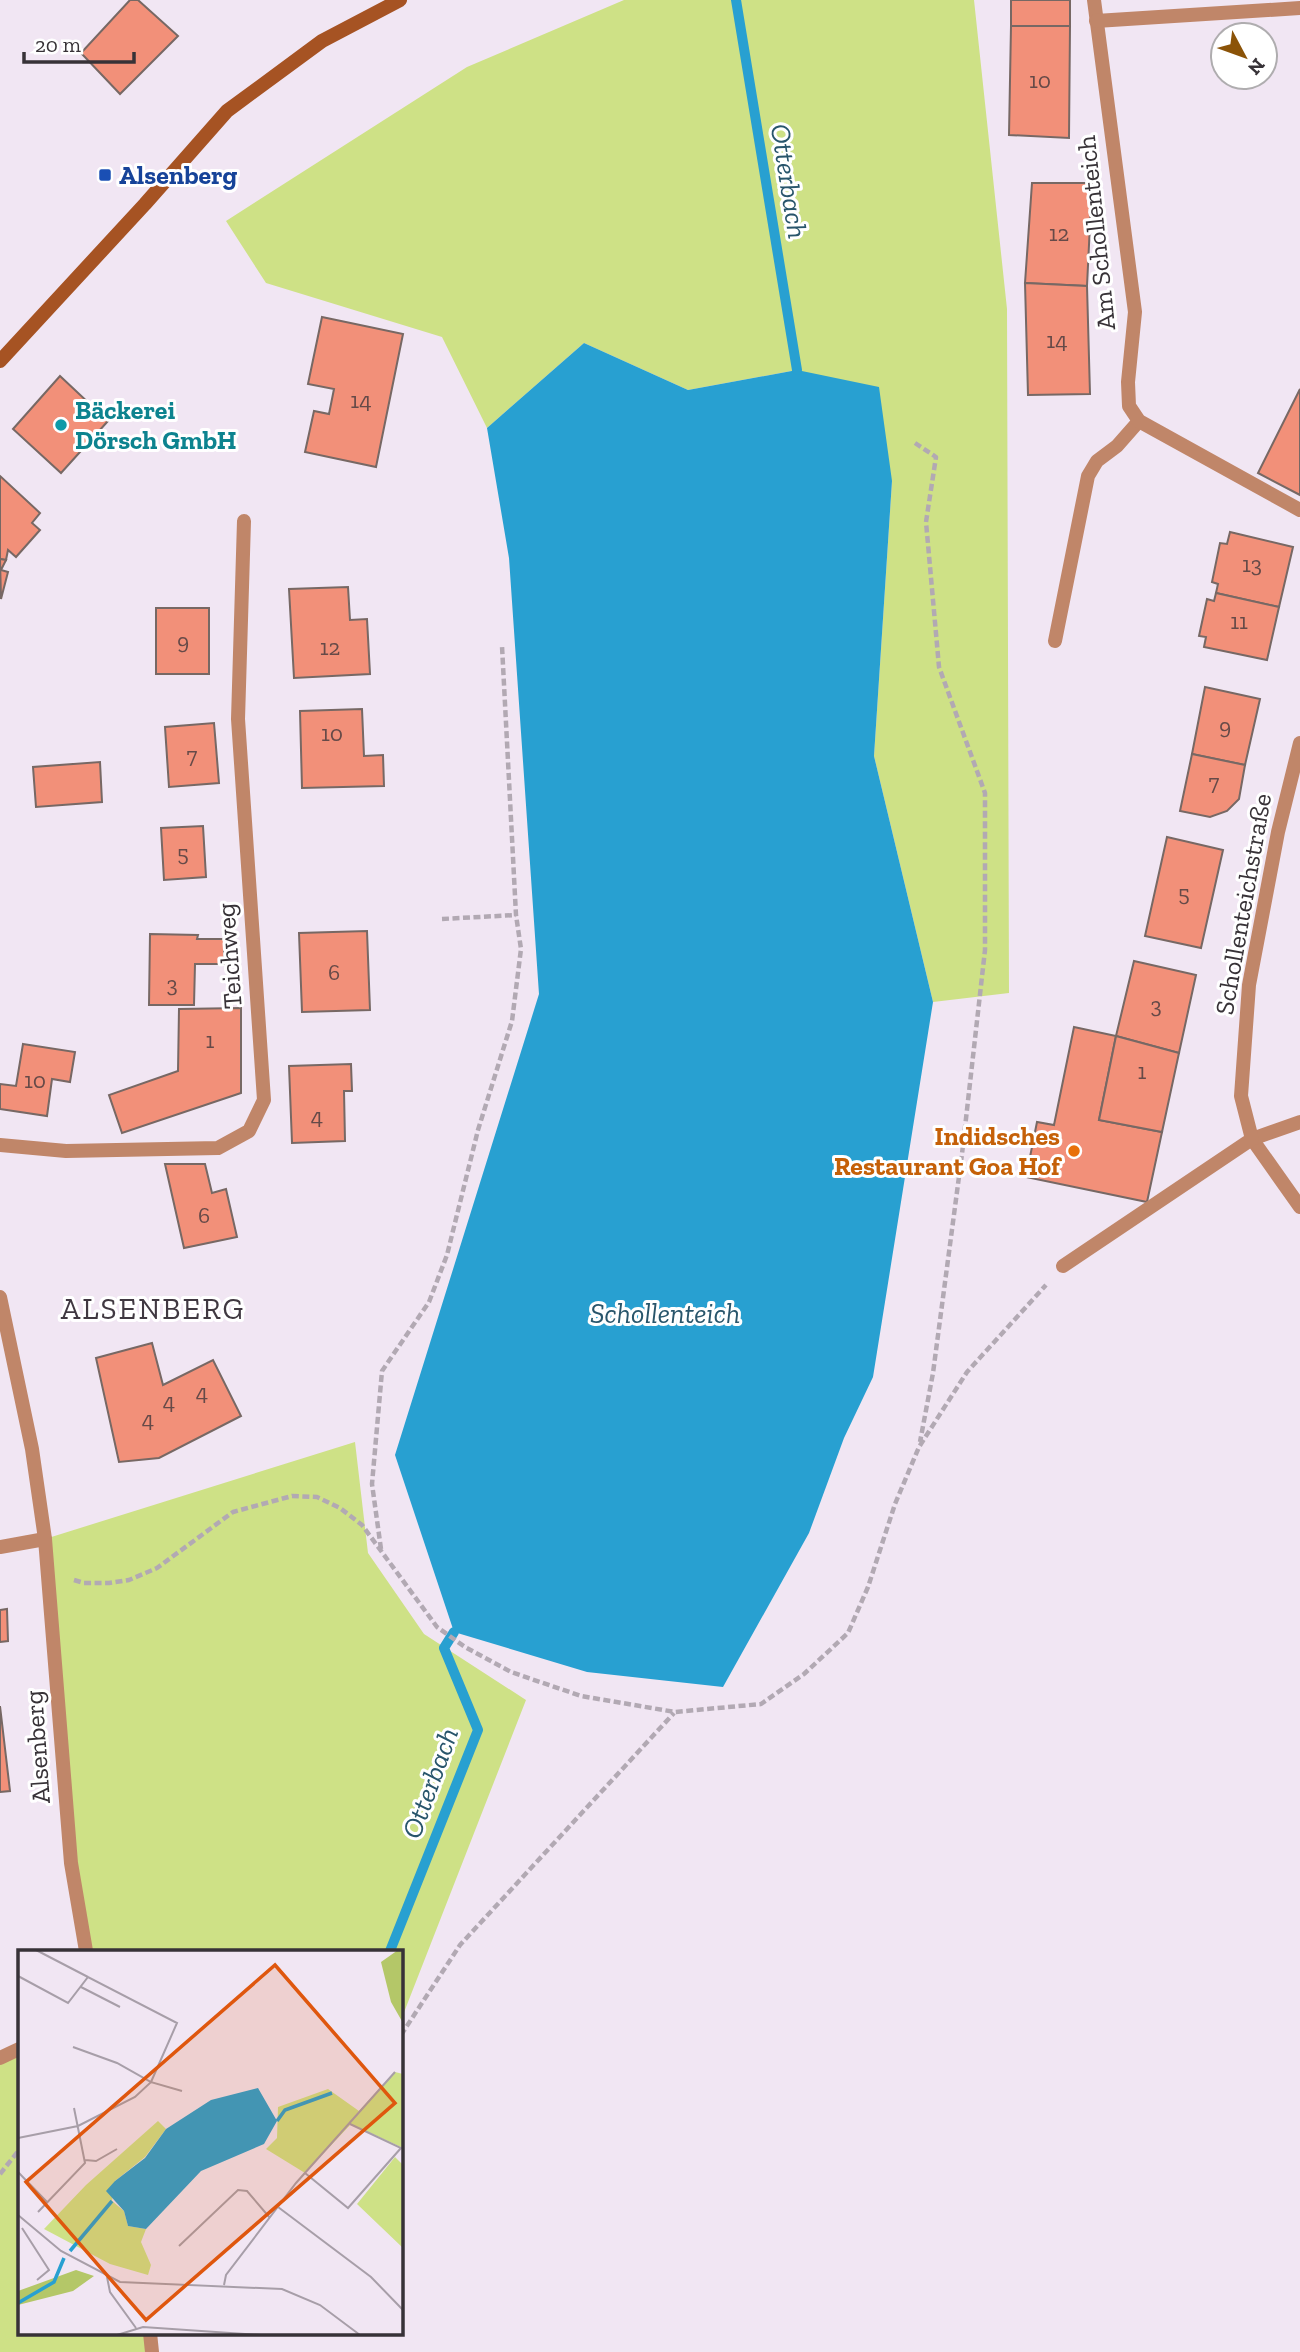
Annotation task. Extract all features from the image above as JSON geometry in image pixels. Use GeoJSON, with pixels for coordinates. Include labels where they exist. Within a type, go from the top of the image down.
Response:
{"type":"FeatureCollection","features":[{"type":"Feature","properties":{"kind":"main road"},"geometry":{"type":"LineString","coordinates":[[0,361],[227,111],[322,41],[400,0]]}},
{"type":"Feature","properties":{"kind":"street","name":"Am Schollenteich"},"geometry":{"type":"LineString","coordinates":[[1094,0],[1135,312],[1129,406],[1139,421]]}},
{"type":"Feature","properties":{"kind":"street"},"geometry":{"type":"LineString","coordinates":[[1096,21],[1300,8]]}},
{"type":"Feature","properties":{"kind":"street"},"geometry":{"type":"LineString","coordinates":[[1055,641],[1088,476],[1097,461],[1117,446],[1139,421],[1300,510]]}},
{"type":"Feature","properties":{"kind":"street","name":"Teichweg"},"geometry":{"type":"LineString","coordinates":[[0,1145],[66,1151],[218,1148],[249,1131],[264,1100],[238,719],[244,521]]}},
{"type":"Feature","properties":{"kind":"street","name":"Schollenteichstraße"},"geometry":{"type":"LineString","coordinates":[[1252,1139],[1241,1096],[1249,985],[1278,832],[1300,743]]}},
{"type":"Feature","properties":{"kind":"street"},"geometry":{"type":"LineString","coordinates":[[1063,1266],[1252,1139],[1300,1122]]}},
{"type":"Feature","properties":{"kind":"street"},"geometry":{"type":"LineString","coordinates":[[1252,1139],[1300,1207]]}},
{"type":"Feature","properties":{"kind":"street","name":"Alsenberg"},"geometry":{"type":"LineString","coordinates":[[0,1297],[32,1448],[45,1539],[71,1863],[86,1950]]}},
{"type":"Feature","properties":{"kind":"street"},"geometry":{"type":"LineString","coordinates":[[0,1547],[45,1539]]}},
{"type":"Feature","properties":{"kind":"street"},"geometry":{"type":"LineString","coordinates":[[0,2057],[18,2049]]}},
{"type":"Feature","properties":{"kind":"street"},"geometry":{"type":"LineString","coordinates":[[150,2334],[152,2352]]}},
{"type":"Feature","properties":{"kind":"path"},"geometry":{"type":"LineString","coordinates":[[915,443],[936,457],[926,523],[939,667],[985,793],[985,950],[935,1359],[919,1447]]}},
{"type":"Feature","properties":{"kind":"path"},"geometry":{"type":"LineString","coordinates":[[381,1550],[372,1484],[382,1371],[429,1302],[447,1255],[478,1130],[512,1021],[521,949],[516,915],[502,646]]}},
{"type":"Feature","properties":{"kind":"path"},"geometry":{"type":"LineString","coordinates":[[442,919],[516,915]]}},
{"type":"Feature","properties":{"kind":"path"},"geometry":{"type":"LineString","coordinates":[[48,1572],[84,1583],[129,1580],[157,1568],[233,1512],[292,1496],[317,1497],[340,1508],[362,1525],[437,1627],[465,1647],[511,1672],[581,1696],[675,1712],[761,1704],[804,1674],[848,1633],[868,1587],[895,1504],[919,1447],[967,1372],[1063,1266]]}},
{"type":"Feature","properties":{"kind":"path"},"geometry":{"type":"LineString","coordinates":[[402,2033],[460,1945],[675,1712]]}},
{"type":"Feature","properties":{"kind":"path"},"geometry":{"type":"LineString","coordinates":[[0,2174],[18,2151]]}},
{"type":"Feature","properties":{"kind":"green space"},"geometry":{"type":"Polygon","coordinates":[[[624,0],[974,0],[1007,309],[1009,993],[933,1002],[874,756],[892,481],[797,370],[688,390],[584,343],[487,428],[442,337],[266,283],[226,221],[467,67],[624,0]]]}},
{"type":"Feature","properties":{"kind":"green space"},"geometry":{"type":"Polygon","coordinates":[[[355,1442],[368,1553],[424,1634],[526,1700],[402,2017],[402,1950],[86,1950],[45,1539],[355,1442]]]}},
{"type":"Feature","properties":{"kind":"green space"},"geometry":{"type":"Polygon","coordinates":[[[18,2050],[18,2334],[150,2334],[152,2352],[0,2352],[0,2058],[18,2050]]]}},
{"type":"Feature","properties":{"kind":"water","name":"Schollenteich"},"geometry":{"type":"Polygon","coordinates":[[[584,343],[688,390],[797,370],[879,387],[892,481],[874,756],[933,1002],[873,1377],[844,1438],[809,1533],[723,1687],[587,1672],[454,1632],[395,1455],[539,994],[509,558],[487,428],[584,343]]]}},
{"type":"Feature","properties":{"kind":"building"},"geometry":{"type":"Polygon","coordinates":[[[130,0],[138,0],[178,36],[120,94],[81,53],[130,0]]]}},
{"type":"Feature","properties":{"kind":"building"},"geometry":{"type":"Polygon","coordinates":[[[1011,0],[1070,0],[1070,26],[1011,26],[1011,0]]]}},
{"type":"Feature","properties":{"kind":"building"},"geometry":{"type":"Polygon","coordinates":[[[1011,26],[1070,26],[1069,138],[1009,135],[1011,26]]]}},
{"type":"Feature","properties":{"kind":"building"},"geometry":{"type":"Polygon","coordinates":[[[1032,183],[1092,183],[1087,286],[1025,283],[1032,183]]]}},
{"type":"Feature","properties":{"kind":"building"},"geometry":{"type":"Polygon","coordinates":[[[1025,283],[1087,286],[1090,394],[1028,395],[1025,283]]]}},
{"type":"Feature","properties":{"kind":"building"},"geometry":{"type":"Polygon","coordinates":[[[322,317],[403,334],[376,467],[305,452],[314,411],[329,414],[334,389],[308,384],[322,317]]]}},
{"type":"Feature","properties":{"kind":"building","name":"Bäckerei Dörsch GmbH"},"geometry":{"type":"Polygon","coordinates":[[[60,376],[108,421],[61,473],[13,429],[60,376]]]}},
{"type":"Feature","properties":{"kind":"building"},"geometry":{"type":"Polygon","coordinates":[[[1300,389],[1300,495],[1258,473],[1300,389]]]}},
{"type":"Feature","properties":{"kind":"building"},"geometry":{"type":"Polygon","coordinates":[[[0,476],[40,513],[32,523],[40,530],[16,557],[8,550],[6,560],[0,559],[0,476]]]}},
{"type":"Feature","properties":{"kind":"building"},"geometry":{"type":"Polygon","coordinates":[[[1230,532],[1293,547],[1279,607],[1216,593],[1218,584],[1212,582],[1220,543],[1227,544],[1230,532]]]}},
{"type":"Feature","properties":{"kind":"building"},"geometry":{"type":"Polygon","coordinates":[[[0,559],[6,560],[1,570],[8,572],[1,599],[0,559]]]}},
{"type":"Feature","properties":{"kind":"building"},"geometry":{"type":"Polygon","coordinates":[[[348,587],[350,620],[367,619],[370,674],[294,678],[289,589],[348,587]]]}},
{"type":"Feature","properties":{"kind":"building"},"geometry":{"type":"Polygon","coordinates":[[[1216,593],[1279,607],[1267,660],[1204,647],[1206,637],[1199,636],[1207,599],[1214,601],[1216,593]]]}},
{"type":"Feature","properties":{"kind":"building"},"geometry":{"type":"Polygon","coordinates":[[[156,608],[209,608],[209,674],[156,674],[156,608]]]}},
{"type":"Feature","properties":{"kind":"building"},"geometry":{"type":"Polygon","coordinates":[[[1205,687],[1260,699],[1245,765],[1192,754],[1205,687]]]}},
{"type":"Feature","properties":{"kind":"building"},"geometry":{"type":"Polygon","coordinates":[[[362,709],[364,756],[383,755],[384,786],[302,788],[300,711],[362,709]]]}},
{"type":"Feature","properties":{"kind":"building"},"geometry":{"type":"Polygon","coordinates":[[[214,723],[219,783],[169,787],[165,727],[214,723]]]}},
{"type":"Feature","properties":{"kind":"building"},"geometry":{"type":"Polygon","coordinates":[[[1192,754],[1245,765],[1239,799],[1227,811],[1210,817],[1180,811],[1192,754]]]}},
{"type":"Feature","properties":{"kind":"building"},"geometry":{"type":"Polygon","coordinates":[[[100,762],[102,802],[36,807],[33,767],[100,762]]]}},
{"type":"Feature","properties":{"kind":"building"},"geometry":{"type":"Polygon","coordinates":[[[203,826],[206,877],[164,880],[161,828],[203,826]]]}},
{"type":"Feature","properties":{"kind":"building"},"geometry":{"type":"Polygon","coordinates":[[[1167,837],[1223,850],[1201,948],[1145,936],[1167,837]]]}},
{"type":"Feature","properties":{"kind":"building"},"geometry":{"type":"Polygon","coordinates":[[[367,931],[370,1010],[302,1012],[299,933],[367,931]]]}},
{"type":"Feature","properties":{"kind":"building"},"geometry":{"type":"Polygon","coordinates":[[[150,934],[198,935],[197,939],[224,939],[224,964],[195,964],[194,1005],[149,1005],[150,934]]]}},
{"type":"Feature","properties":{"kind":"building"},"geometry":{"type":"Polygon","coordinates":[[[1134,961],[1196,975],[1179,1053],[1116,1036],[1134,961]]]}},
{"type":"Feature","properties":{"kind":"building"},"geometry":{"type":"Polygon","coordinates":[[[241,1008],[241,1093],[122,1133],[109,1095],[178,1071],[179,1009],[241,1008]]]}},
{"type":"Feature","properties":{"kind":"building"},"geometry":{"type":"Polygon","coordinates":[[[1074,1027],[1116,1036],[1099,1120],[1162,1132],[1147,1202],[1026,1177],[1037,1122],[1054,1125],[1074,1027]]]}},
{"type":"Feature","properties":{"kind":"building"},"geometry":{"type":"Polygon","coordinates":[[[1116,1036],[1179,1053],[1162,1132],[1099,1120],[1116,1036]]]}},
{"type":"Feature","properties":{"kind":"building"},"geometry":{"type":"Polygon","coordinates":[[[23,1044],[75,1052],[70,1082],[52,1079],[47,1116],[0,1109],[0,1084],[16,1086],[23,1044]]]}},
{"type":"Feature","properties":{"kind":"building"},"geometry":{"type":"Polygon","coordinates":[[[351,1064],[352,1091],[344,1091],[345,1141],[292,1143],[289,1066],[351,1064]]]}},
{"type":"Feature","properties":{"kind":"building"},"geometry":{"type":"Polygon","coordinates":[[[165,1164],[205,1164],[212,1193],[226,1189],[237,1237],[184,1248],[165,1164]]]}},
{"type":"Feature","properties":{"kind":"building"},"geometry":{"type":"Polygon","coordinates":[[[152,1343],[163,1385],[213,1360],[241,1416],[159,1458],[119,1462],[96,1358],[152,1343]]]}},
{"type":"Feature","properties":{"kind":"building"},"geometry":{"type":"Polygon","coordinates":[[[7,1609],[8,1641],[0,1642],[0,1610],[7,1609]]]}},
{"type":"Feature","properties":{"kind":"building"},"geometry":{"type":"Polygon","coordinates":[[[0,1706],[10,1791],[0,1792],[0,1706]]]}},
{"type":"Feature","properties":{"kind":"waterway","name":"Otterbach"},"geometry":{"type":"LineString","coordinates":[[736,0],[797,370]]}},
{"type":"Feature","properties":{"kind":"waterway","name":"Otterbach"},"geometry":{"type":"LineString","coordinates":[[390,1950],[478,1730],[444,1648],[454,1632]]}},
{"type":"Feature","properties":{"kind":"place","name":"Alsenberg"},"geometry":{"type":"Point","coordinates":[105,175]}},
{"type":"Feature","properties":{"kind":"place","name":"Bäckerei Dörsch GmbH"},"geometry":{"type":"Point","coordinates":[61,425]}},
{"type":"Feature","properties":{"kind":"place","name":"Indidsches Restaurant Goa Hof"},"geometry":{"type":"Point","coordinates":[1074,1151]}},
{"type":"Feature","properties":{"kind":"district","name":"ALSENBERG"},"geometry":{"type":"Point","coordinates":[153,1309]}}]}
